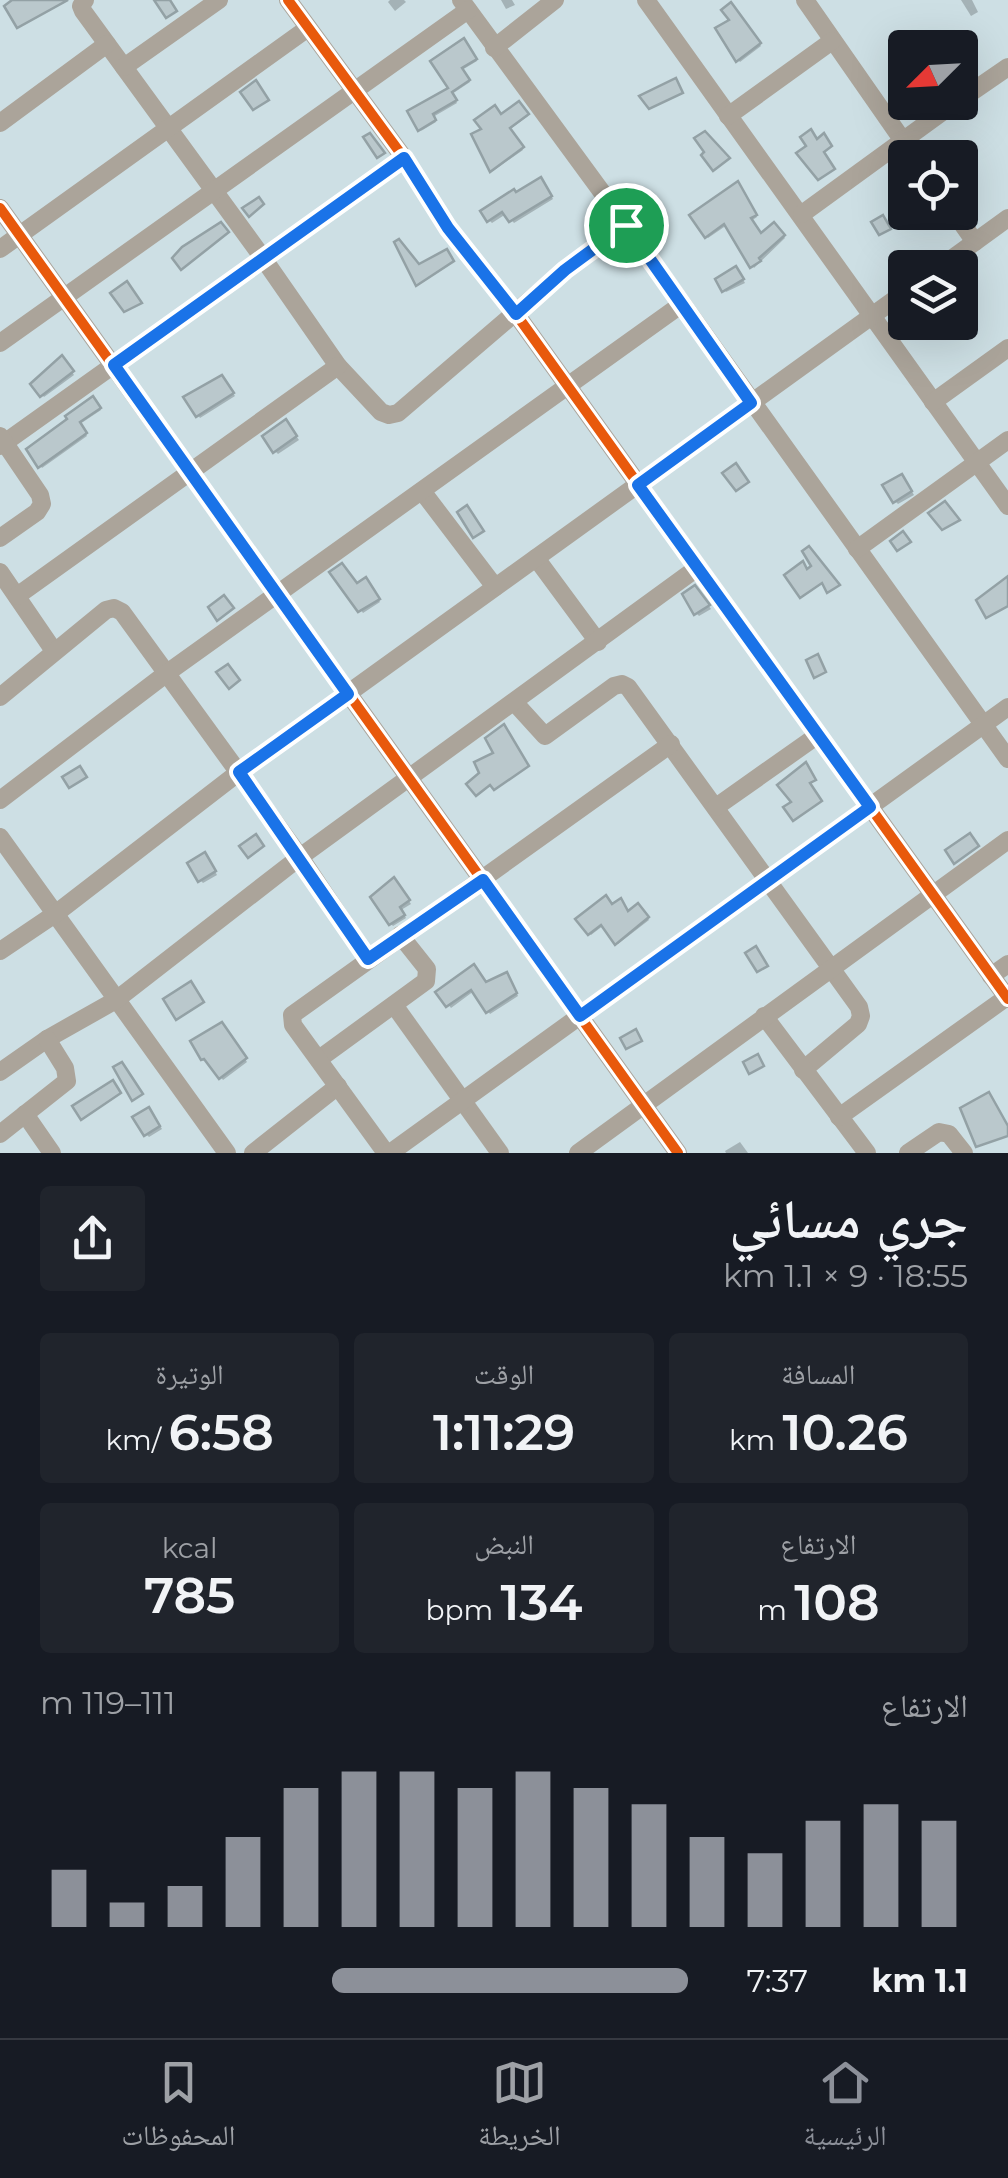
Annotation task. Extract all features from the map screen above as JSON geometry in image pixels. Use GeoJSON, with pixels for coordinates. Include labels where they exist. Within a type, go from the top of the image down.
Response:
{"type":"FeatureCollection","features":[{"type":"Feature","properties":{"kind":"street"},"geometry":{"type":"LineString","coordinates":[[85,0],[83,11],[338,366],[380,412],[389,416],[398,413],[565,270],[626,225]]}},
{"type":"Feature","properties":{"kind":"street"},"geometry":{"type":"LineString","coordinates":[[124,67],[219,0]]}},
{"type":"Feature","properties":{"kind":"street"},"geometry":{"type":"LineString","coordinates":[[288,0],[404,158],[448,228],[516,314],[1007,998],[839,1117]]}},
{"type":"Feature","properties":{"kind":"street"},"geometry":{"type":"LineString","coordinates":[[494,48],[555,0]]}},
{"type":"Feature","properties":{"kind":"street"},"geometry":{"type":"LineString","coordinates":[[646,0],[1008,506]]}},
{"type":"Feature","properties":{"kind":"street"},"geometry":{"type":"LineString","coordinates":[[805,0],[902,140],[931,120]]}},
{"type":"Feature","properties":{"kind":"street"},"geometry":{"type":"LineString","coordinates":[[0,343],[354,92],[465,5],[1008,760]]}},
{"type":"Feature","properties":{"kind":"street"},"geometry":{"type":"LineString","coordinates":[[0,248],[308,28]]}},
{"type":"Feature","properties":{"kind":"street"},"geometry":{"type":"LineString","coordinates":[[728,116],[832,41]]}},
{"type":"Feature","properties":{"kind":"street"},"geometry":{"type":"LineString","coordinates":[[0,122],[107,44]]}},
{"type":"Feature","properties":{"kind":"street"},"geometry":{"type":"LineString","coordinates":[[978,87],[1008,67]]}},
{"type":"Feature","properties":{"kind":"street"},"geometry":{"type":"LineString","coordinates":[[802,214],[888,150]]}},
{"type":"Feature","properties":{"kind":"street"},"geometry":{"type":"LineString","coordinates":[[0,538],[38,512],[42,504],[2,442],[404,158]]}},
{"type":"Feature","properties":{"kind":"street"},"geometry":{"type":"LineString","coordinates":[[0,208],[678,1153]]}},
{"type":"Feature","properties":{"kind":"street"},"geometry":{"type":"LineString","coordinates":[[964,250],[1008,218]]}},
{"type":"Feature","properties":{"kind":"street"},"geometry":{"type":"LineString","coordinates":[[967,230],[975,242]]}},
{"type":"Feature","properties":{"kind":"street"},"geometry":{"type":"LineString","coordinates":[[0,800],[167,674],[682,304]]}},
{"type":"Feature","properties":{"kind":"street"},"geometry":{"type":"LineString","coordinates":[[0,951],[55,914],[239,772],[888,304]]}},
{"type":"Feature","properties":{"kind":"street"},"geometry":{"type":"LineString","coordinates":[[933,402],[1008,348]]}},
{"type":"Feature","properties":{"kind":"street"},"geometry":{"type":"LineString","coordinates":[[17,596],[338,366]]}},
{"type":"Feature","properties":{"kind":"street"},"geometry":{"type":"LineString","coordinates":[[857,549],[1008,440]]}},
{"type":"Feature","properties":{"kind":"street"},"geometry":{"type":"LineString","coordinates":[[422,491],[496,587]]}},
{"type":"Feature","properties":{"kind":"street"},"geometry":{"type":"LineString","coordinates":[[536,558],[598,642]]}},
{"type":"Feature","properties":{"kind":"street"},"geometry":{"type":"LineString","coordinates":[[0,1072],[47,1039],[116,1000],[300,857],[697,568]]}},
{"type":"Feature","properties":{"kind":"street"},"geometry":{"type":"LineString","coordinates":[[0,572],[54,651]]}},
{"type":"Feature","properties":{"kind":"street"},"geometry":{"type":"LineString","coordinates":[[0,697],[106,610],[122,612],[300,857],[368,959]]}},
{"type":"Feature","properties":{"kind":"street"},"geometry":{"type":"LineString","coordinates":[[515,703],[545,736],[622,684],[671,744],[858,1007],[858,1024],[803,1070]]}},
{"type":"Feature","properties":{"kind":"street"},"geometry":{"type":"LineString","coordinates":[[671,744],[292,1015],[293,1025],[388,1153],[1008,707]]}},
{"type":"Feature","properties":{"kind":"street"},"geometry":{"type":"LineString","coordinates":[[716,807],[818,735]]}},
{"type":"Feature","properties":{"kind":"street"},"geometry":{"type":"LineString","coordinates":[[0,838],[227,1153]]}},
{"type":"Feature","properties":{"kind":"street"},"geometry":{"type":"LineString","coordinates":[[578,1153],[1008,840]]}},
{"type":"Feature","properties":{"kind":"street"},"geometry":{"type":"LineString","coordinates":[[319,1059],[426,981],[429,976],[400,935]]}},
{"type":"Feature","properties":{"kind":"street"},"geometry":{"type":"LineString","coordinates":[[991,976],[1008,964]]}},
{"type":"Feature","properties":{"kind":"street"},"geometry":{"type":"LineString","coordinates":[[394,1005],[500,1153]]}},
{"type":"Feature","properties":{"kind":"street"},"geometry":{"type":"LineString","coordinates":[[764,1016],[867,1153]]}},
{"type":"Feature","properties":{"kind":"street"},"geometry":{"type":"LineString","coordinates":[[0,1134],[67,1081],[66,1068],[47,1039]]}},
{"type":"Feature","properties":{"kind":"street"},"geometry":{"type":"LineString","coordinates":[[253,1153],[338,1086]]}},
{"type":"Feature","properties":{"kind":"street"},"geometry":{"type":"LineString","coordinates":[[26,1114],[52,1153]]}},
{"type":"Feature","properties":{"kind":"street"},"geometry":{"type":"LineString","coordinates":[[908,1153],[940,1132],[949,1134],[964,1153]]}},
{"type":"Feature","properties":{"kind":"building"},"geometry":{"type":"Polygon","coordinates":[[[12,0],[68,0],[17,28],[4,6],[12,0]]]}},
{"type":"Feature","properties":{"kind":"building"},"geometry":{"type":"Polygon","coordinates":[[[154,0],[170,0],[177,11],[166,18],[154,0]]]}},
{"type":"Feature","properties":{"kind":"building"},"geometry":{"type":"Polygon","coordinates":[[[731,2],[761,43],[736,62],[715,28],[729,20],[721,10],[731,2]]]}},
{"type":"Feature","properties":{"kind":"building"},"geometry":{"type":"Polygon","coordinates":[[[464,38],[477,59],[462,68],[470,80],[452,92],[457,100],[433,114],[436,120],[418,131],[407,111],[448,88],[430,61],[464,38]]]}},
{"type":"Feature","properties":{"kind":"building"},"geometry":{"type":"Polygon","coordinates":[[[676,78],[683,93],[649,109],[639,96],[676,78]]]}},
{"type":"Feature","properties":{"kind":"building"},"geometry":{"type":"Polygon","coordinates":[[[256,80],[269,100],[253,110],[240,92],[256,80]]]}},
{"type":"Feature","properties":{"kind":"building"},"geometry":{"type":"Polygon","coordinates":[[[519,101],[529,114],[510,128],[524,147],[490,172],[471,134],[481,129],[474,120],[495,105],[501,114],[519,101]]]}},
{"type":"Feature","properties":{"kind":"building"},"geometry":{"type":"Polygon","coordinates":[[[811,129],[817,139],[824,133],[832,146],[824,152],[835,169],[818,180],[796,153],[806,146],[800,137],[811,129]]]}},
{"type":"Feature","properties":{"kind":"building"},"geometry":{"type":"Polygon","coordinates":[[[705,131],[730,158],[713,171],[694,138],[705,131]]]}},
{"type":"Feature","properties":{"kind":"building"},"geometry":{"type":"Polygon","coordinates":[[[370,133],[385,153],[377,158],[363,137],[370,133]]]}},
{"type":"Feature","properties":{"kind":"building"},"geometry":{"type":"Polygon","coordinates":[[[541,177],[552,196],[509,222],[502,212],[487,222],[480,211],[541,177]]]}},
{"type":"Feature","properties":{"kind":"building"},"geometry":{"type":"Polygon","coordinates":[[[738,181],[757,215],[751,218],[761,233],[774,222],[785,235],[750,268],[724,224],[705,238],[689,215],[738,181]]]}},
{"type":"Feature","properties":{"kind":"building"},"geometry":{"type":"Polygon","coordinates":[[[259,197],[264,204],[249,217],[242,208],[259,197]]]}},
{"type":"Feature","properties":{"kind":"building"},"geometry":{"type":"Polygon","coordinates":[[[883,215],[889,230],[879,235],[871,222],[883,215]]]}},
{"type":"Feature","properties":{"kind":"building"},"geometry":{"type":"Polygon","coordinates":[[[221,222],[229,232],[181,270],[172,258],[221,222]]]}},
{"type":"Feature","properties":{"kind":"building"},"geometry":{"type":"Polygon","coordinates":[[[399,239],[419,264],[447,249],[454,261],[416,286],[394,242],[399,239]]]}},
{"type":"Feature","properties":{"kind":"building"},"geometry":{"type":"Polygon","coordinates":[[[736,266],[744,279],[722,292],[715,279],[736,266]]]}},
{"type":"Feature","properties":{"kind":"building"},"geometry":{"type":"Polygon","coordinates":[[[127,281],[142,303],[124,312],[110,293],[127,281]]]}},
{"type":"Feature","properties":{"kind":"building"},"geometry":{"type":"Polygon","coordinates":[[[62,355],[74,371],[40,397],[30,384],[62,355]]]}},
{"type":"Feature","properties":{"kind":"building"},"geometry":{"type":"Polygon","coordinates":[[[222,375],[234,393],[196,417],[183,397],[222,375]]]}},
{"type":"Feature","properties":{"kind":"building"},"geometry":{"type":"Polygon","coordinates":[[[93,396],[101,408],[80,422],[87,433],[38,468],[26,449],[93,396]]]}},
{"type":"Feature","properties":{"kind":"building"},"geometry":{"type":"Polygon","coordinates":[[[286,419],[297,436],[273,453],[262,436],[286,419]]]}},
{"type":"Feature","properties":{"kind":"building"},"geometry":{"type":"Polygon","coordinates":[[[736,463],[749,482],[736,491],[722,473],[736,463]]]}},
{"type":"Feature","properties":{"kind":"building"},"geometry":{"type":"Polygon","coordinates":[[[902,474],[912,491],[893,503],[882,485],[902,474]]]}},
{"type":"Feature","properties":{"kind":"building"},"geometry":{"type":"Polygon","coordinates":[[[945,501],[960,520],[942,530],[928,513],[945,501]]]}},
{"type":"Feature","properties":{"kind":"building"},"geometry":{"type":"Polygon","coordinates":[[[467,505],[484,531],[473,538],[457,512],[467,505]]]}},
{"type":"Feature","properties":{"kind":"building"},"geometry":{"type":"Polygon","coordinates":[[[903,531],[911,542],[897,551],[890,541],[903,531]]]}},
{"type":"Feature","properties":{"kind":"building"},"geometry":{"type":"Polygon","coordinates":[[[809,546],[840,585],[827,593],[822,583],[800,598],[784,575],[803,561],[807,569],[811,566],[802,551],[809,546]]]}},
{"type":"Feature","properties":{"kind":"building"},"geometry":{"type":"Polygon","coordinates":[[[342,563],[357,583],[366,577],[380,599],[358,612],[329,572],[342,563]]]}},
{"type":"Feature","properties":{"kind":"building"},"geometry":{"type":"Polygon","coordinates":[[[1008,576],[1008,606],[986,618],[976,600],[1008,576]]]}},
{"type":"Feature","properties":{"kind":"building"},"geometry":{"type":"Polygon","coordinates":[[[695,585],[710,605],[694,615],[682,594],[695,585]]]}},
{"type":"Feature","properties":{"kind":"building"},"geometry":{"type":"Polygon","coordinates":[[[224,595],[234,608],[217,621],[208,607],[224,595]]]}},
{"type":"Feature","properties":{"kind":"building"},"geometry":{"type":"Polygon","coordinates":[[[818,654],[826,672],[814,678],[806,660],[818,654]]]}},
{"type":"Feature","properties":{"kind":"building"},"geometry":{"type":"Polygon","coordinates":[[[228,664],[240,680],[229,689],[216,672],[228,664]]]}},
{"type":"Feature","properties":{"kind":"building"},"geometry":{"type":"Polygon","coordinates":[[[504,724],[529,766],[494,790],[490,785],[476,796],[466,784],[479,773],[474,762],[493,753],[485,738],[504,724]]]}},
{"type":"Feature","properties":{"kind":"building"},"geometry":{"type":"Polygon","coordinates":[[[806,762],[816,780],[810,783],[822,801],[793,821],[783,807],[791,802],[777,785],[806,762]]]}},
{"type":"Feature","properties":{"kind":"building"},"geometry":{"type":"Polygon","coordinates":[[[80,766],[87,777],[69,788],[62,777],[80,766]]]}},
{"type":"Feature","properties":{"kind":"building"},"geometry":{"type":"Polygon","coordinates":[[[970,833],[979,846],[954,864],[945,850],[970,833]]]}},
{"type":"Feature","properties":{"kind":"building"},"geometry":{"type":"Polygon","coordinates":[[[256,834],[264,846],[248,858],[239,846],[256,834]]]}},
{"type":"Feature","properties":{"kind":"building"},"geometry":{"type":"Polygon","coordinates":[[[205,852],[216,871],[198,882],[187,863],[205,852]]]}},
{"type":"Feature","properties":{"kind":"building"},"geometry":{"type":"Polygon","coordinates":[[[394,877],[410,900],[400,907],[405,915],[389,925],[370,897],[394,877]]]}},
{"type":"Feature","properties":{"kind":"building"},"geometry":{"type":"Polygon","coordinates":[[[606,895],[612,904],[621,898],[628,911],[638,903],[649,917],[615,945],[601,925],[588,935],[575,919],[606,895]]]}},
{"type":"Feature","properties":{"kind":"building"},"geometry":{"type":"Polygon","coordinates":[[[756,946],[768,966],[757,972],[745,953],[756,946]]]}},
{"type":"Feature","properties":{"kind":"building"},"geometry":{"type":"Polygon","coordinates":[[[474,964],[486,982],[507,972],[517,993],[486,1013],[471,990],[446,1007],[435,992],[474,964]]]}},
{"type":"Feature","properties":{"kind":"building"},"geometry":{"type":"Polygon","coordinates":[[[191,981],[204,1002],[176,1020],[163,999],[191,981]]]}},
{"type":"Feature","properties":{"kind":"building"},"geometry":{"type":"Polygon","coordinates":[[[222,1022],[247,1058],[219,1079],[190,1041],[222,1022]]]}},
{"type":"Feature","properties":{"kind":"building"},"geometry":{"type":"Polygon","coordinates":[[[636,1029],[642,1041],[626,1049],[620,1038],[636,1029]]]}},
{"type":"Feature","properties":{"kind":"building"},"geometry":{"type":"Polygon","coordinates":[[[758,1054],[764,1066],[749,1074],[743,1062],[758,1054]]]}},
{"type":"Feature","properties":{"kind":"building"},"geometry":{"type":"Polygon","coordinates":[[[122,1062],[143,1094],[132,1101],[113,1067],[122,1062]]]}},
{"type":"Feature","properties":{"kind":"building"},"geometry":{"type":"Polygon","coordinates":[[[113,1080],[121,1093],[81,1120],[72,1106],[113,1080]]]}},
{"type":"Feature","properties":{"kind":"building"},"geometry":{"type":"Polygon","coordinates":[[[989,1092],[1008,1126],[1008,1136],[976,1147],[960,1108],[989,1092]]]}},
{"type":"Feature","properties":{"kind":"building"},"geometry":{"type":"Polygon","coordinates":[[[149,1107],[160,1126],[144,1136],[132,1117],[149,1107]]]}},
{"type":"Feature","properties":{"kind":"cycle path"},"geometry":{"type":"LineString","coordinates":[[288,0],[404,158],[448,228],[516,314],[1008,999]]}},
{"type":"Feature","properties":{"kind":"cycle path"},"geometry":{"type":"LineString","coordinates":[[0,208],[678,1153]]}},
{"type":"Feature","properties":{"kind":"route"},"geometry":{"type":"LineString","coordinates":[[404,158],[448,228],[516,314],[565,270],[626,225],[751,403],[638,485],[870,807],[580,1016],[483,880],[368,959],[239,772],[348,694],[114,365],[404,158]]}}]}
